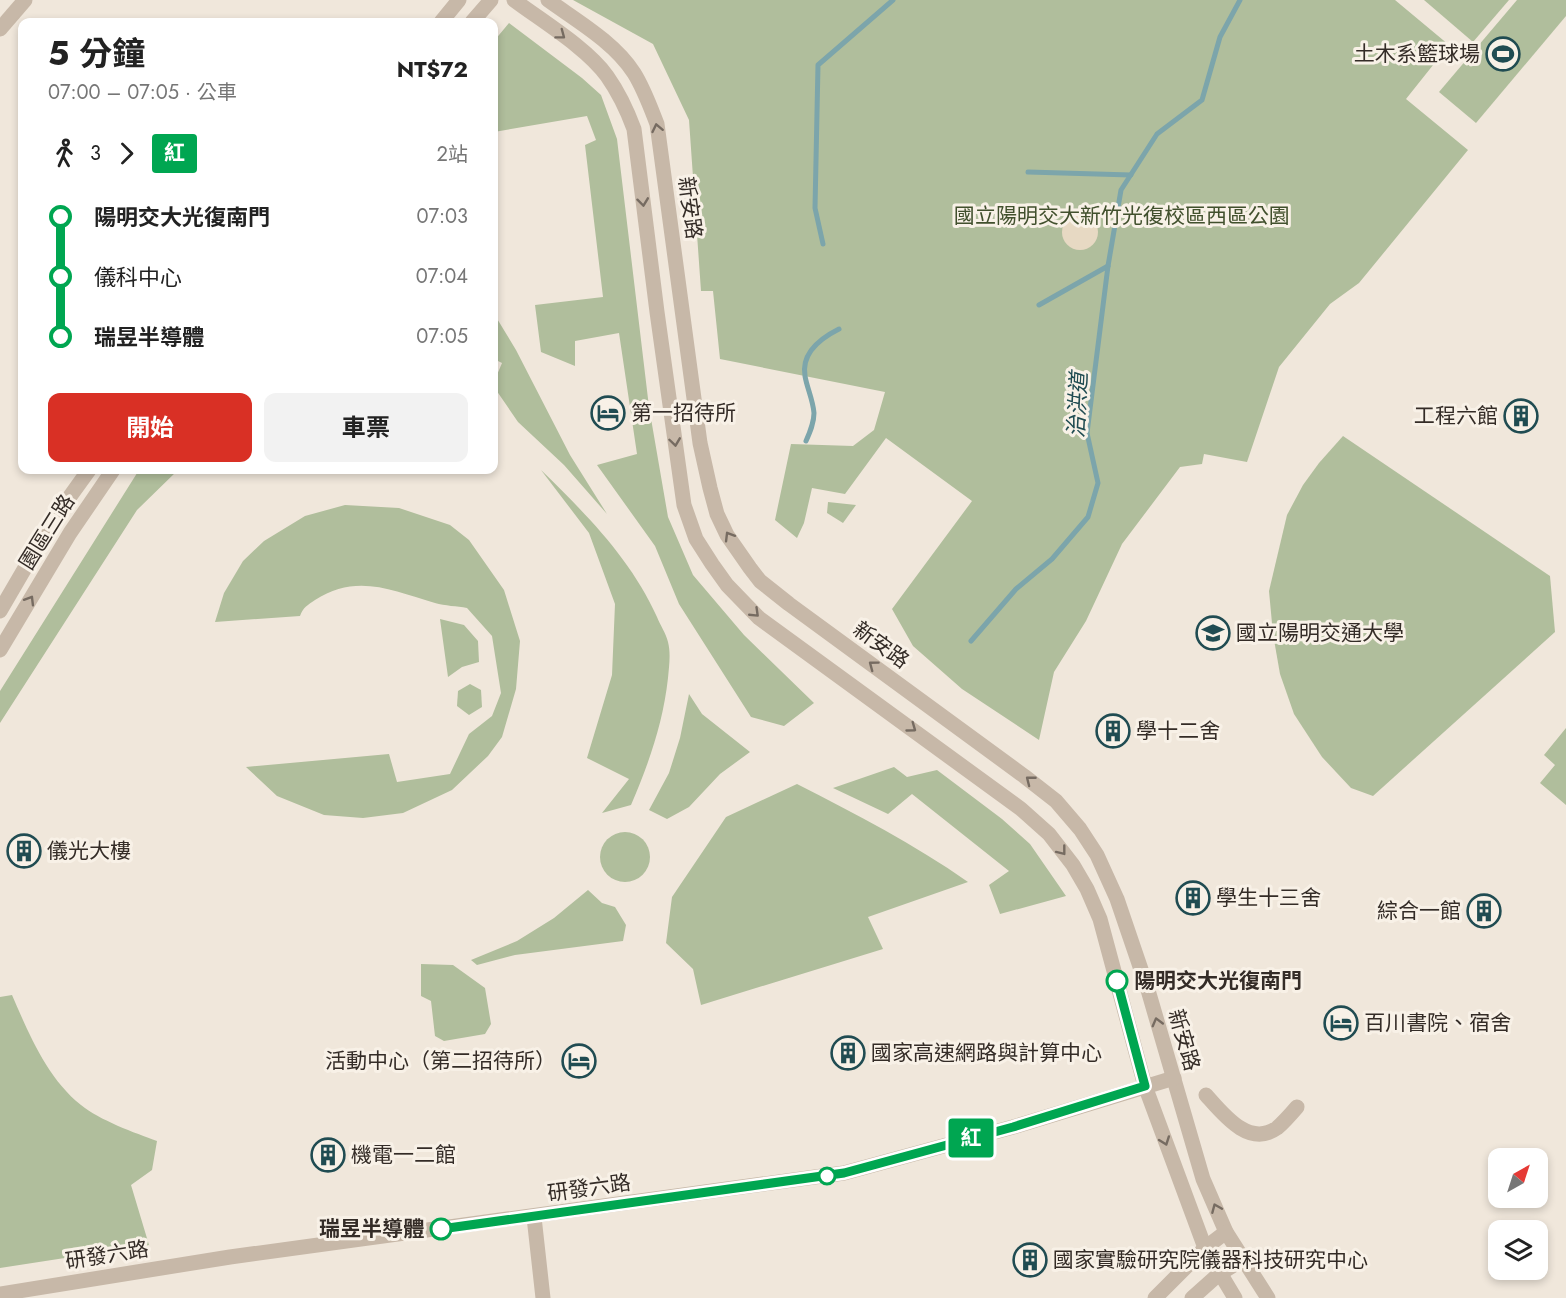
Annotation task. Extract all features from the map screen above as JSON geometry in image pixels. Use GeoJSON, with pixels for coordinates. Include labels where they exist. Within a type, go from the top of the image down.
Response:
{"type":"FeatureCollection","features":[{"type":"Feature","properties":{"kind":"street"},"geometry":{"type":"LineString","coordinates":[[0,29],[26,0]]}},
{"type":"Feature","properties":{"kind":"street"},"geometry":{"type":"LineString","coordinates":[[444,18],[459,0]]}},
{"type":"Feature","properties":{"kind":"street"},"geometry":{"type":"LineString","coordinates":[[475,18],[491,0]]}},
{"type":"Feature","properties":{"kind":"street"},"geometry":{"type":"LineString","coordinates":[[514,0],[582,51],[606,74],[624,102],[634,129],[684,505],[696,539],[727,585],[759,618],[1022,809],[1049,834],[1073,865],[1100,919],[1145,1086],[1205,1248],[1235,1298]]}},
{"type":"Feature","properties":{"kind":"street","name":"新安路"},"geometry":{"type":"LineString","coordinates":[[548,0],[619,55],[633,71],[647,97],[657,124],[700,443],[717,514],[728,535],[760,580],[789,604],[1024,776],[1056,801],[1080,829],[1097,855],[1117,899],[1148,990],[1203,1179],[1226,1232],[1268,1298]]}},
{"type":"Feature","properties":{"kind":"street","name":"園區三路"},"geometry":{"type":"LineString","coordinates":[[0,611],[53,520],[86,474]]}},
{"type":"Feature","properties":{"kind":"street","name":"園區三路"},"geometry":{"type":"LineString","coordinates":[[0,650],[70,533],[110,474]]}},
{"type":"Feature","properties":{"kind":"street","name":"研發六路"},"geometry":{"type":"LineString","coordinates":[[0,1294],[230,1257],[844,1173],[1013,1127],[1174,1078]]}},
{"type":"Feature","properties":{"kind":"street"},"geometry":{"type":"LineString","coordinates":[[1206,1095],[1232,1124],[1243,1131],[1260,1133],[1270,1131],[1298,1107]]}},
{"type":"Feature","properties":{"kind":"street"},"geometry":{"type":"LineString","coordinates":[[534,1217],[543,1298]]}},
{"type":"Feature","properties":{"kind":"street"},"geometry":{"type":"LineString","coordinates":[[1155,1298],[1205,1248],[1226,1232]]}},
{"type":"Feature","properties":{"kind":"street"},"geometry":{"type":"LineString","coordinates":[[1192,1298],[1219,1274],[1242,1260]]}},
{"type":"Feature","properties":{"kind":"green space","name":"國立陽明交大新竹光復校區西區公園"},"geometry":{"type":"Polygon","coordinates":[[[573,0],[1395,0],[1449,45],[1406,99],[1468,150],[1359,283],[1330,304],[1279,367],[1247,462],[1204,454],[1202,464],[1180,467],[1122,544],[1086,621],[1054,672],[1039,740],[962,689],[913,646],[892,609],[972,501],[886,438],[845,494],[812,488],[804,523],[797,538],[775,520],[791,444],[853,446],[874,430],[885,392],[720,359],[713,291],[701,291],[689,120],[653,44],[573,0]]]}},
{"type":"Feature","properties":{"kind":"green space"},"geometry":{"type":"Polygon","coordinates":[[[1424,0],[1509,0],[1473,42],[1424,0]]]}},
{"type":"Feature","properties":{"kind":"green space","name":"土木系籃球場"},"geometry":{"type":"Polygon","coordinates":[[[1517,0],[1566,0],[1566,16],[1476,123],[1439,92],[1517,0]]]}},
{"type":"Feature","properties":{"kind":"green space"},"geometry":{"type":"Polygon","coordinates":[[[509,23],[601,95],[617,139],[649,407],[668,517],[693,575],[744,635],[814,703],[784,726],[751,717],[679,604],[655,546],[597,465],[637,454],[619,333],[575,341],[575,366],[541,352],[535,305],[603,297],[585,145],[596,140],[587,116],[498,131],[498,36],[509,23]]]}},
{"type":"Feature","properties":{"kind":"green space"},"geometry":{"type":"Polygon","coordinates":[[[498,320],[516,350],[570,455],[607,514],[564,465],[518,422],[498,393],[498,372],[502,363],[498,361],[498,320]]]}},
{"type":"Feature","properties":{"kind":"green space"},"geometry":{"type":"Polygon","coordinates":[[[1343,436],[1550,576],[1555,632],[1373,796],[1351,788],[1322,757],[1294,714],[1280,674],[1269,591],[1287,515],[1303,485],[1343,436]]]}},
{"type":"Feature","properties":{"kind":"green space"},"geometry":{"type":"Polygon","coordinates":[[[541,470],[591,521],[621,557],[646,596],[666,635],[669,646],[670,660],[663,711],[638,789],[631,805],[602,813],[629,779],[587,758],[612,675],[615,604],[589,533],[541,470]]]}},
{"type":"Feature","properties":{"kind":"green space"},"geometry":{"type":"Polygon","coordinates":[[[136,474],[174,474],[137,510],[0,723],[0,691],[136,474]]]}},
{"type":"Feature","properties":{"kind":"green space"},"geometry":{"type":"Polygon","coordinates":[[[828,502],[856,505],[843,523],[827,513],[828,502]]]}},
{"type":"Feature","properties":{"kind":"green space"},"geometry":{"type":"Polygon","coordinates":[[[345,505],[399,508],[450,525],[469,540],[504,590],[520,641],[516,689],[502,737],[488,756],[452,790],[403,813],[363,818],[324,815],[277,796],[246,767],[389,754],[397,782],[450,774],[469,734],[492,716],[501,693],[492,636],[467,608],[439,604],[389,589],[360,586],[345,587],[330,592],[308,605],[300,616],[215,622],[224,593],[243,561],[264,541],[305,516],[345,505]]]}},
{"type":"Feature","properties":{"kind":"green space"},"geometry":{"type":"Polygon","coordinates":[[[440,619],[464,625],[478,641],[479,662],[462,667],[448,677],[440,619]]]}},
{"type":"Feature","properties":{"kind":"green space"},"geometry":{"type":"Polygon","coordinates":[[[470,684],[481,690],[482,707],[469,715],[457,706],[458,691],[470,684]]]}},
{"type":"Feature","properties":{"kind":"green space"},"geometry":{"type":"Polygon","coordinates":[[[689,694],[702,714],[750,752],[720,774],[689,807],[667,819],[649,810],[669,773],[680,738],[689,694]]]}},
{"type":"Feature","properties":{"kind":"green space"},"geometry":{"type":"Polygon","coordinates":[[[1566,728],[1566,805],[1540,783],[1555,765],[1544,755],[1566,728]]]}},
{"type":"Feature","properties":{"kind":"green space"},"geometry":{"type":"Polygon","coordinates":[[[894,767],[907,777],[937,770],[1002,819],[1030,844],[1066,896],[1000,914],[989,885],[1009,871],[912,794],[888,814],[833,788],[894,767]]]}},
{"type":"Feature","properties":{"kind":"green space"},"geometry":{"type":"Polygon","coordinates":[[[797,784],[906,842],[968,882],[868,917],[883,949],[701,1005],[693,969],[666,943],[672,897],[726,817],[797,784]]]}},
{"type":"Feature","properties":{"kind":"green space"},"geometry":{"type":"Polygon","coordinates":[[[625,832],[634,834],[645,843],[650,857],[648,866],[639,877],[625,882],[616,880],[605,871],[600,857],[602,848],[611,837],[625,832]]]}},
{"type":"Feature","properties":{"kind":"green space"},"geometry":{"type":"Polygon","coordinates":[[[588,890],[602,903],[615,907],[626,925],[623,941],[515,955],[477,965],[471,960],[517,941],[554,918],[588,890]]]}},
{"type":"Feature","properties":{"kind":"green space"},"geometry":{"type":"Polygon","coordinates":[[[421,964],[453,965],[485,988],[491,1024],[485,1034],[444,1041],[435,1036],[431,1001],[421,996],[421,964]]]}},
{"type":"Feature","properties":{"kind":"green space"},"geometry":{"type":"Polygon","coordinates":[[[12,995],[40,1055],[69,1094],[97,1116],[157,1141],[152,1170],[131,1185],[149,1245],[0,1268],[0,997],[12,995]]]}},
{"type":"Feature","properties":{"kind":"shaded area"},"geometry":{"type":"Polygon","coordinates":[[[1080,214],[1093,219],[1098,232],[1093,245],[1080,250],[1067,245],[1062,232],[1067,219],[1080,214]]]}},
{"type":"Feature","properties":{"kind":"waterway","name":"治洪道"},"geometry":{"type":"LineString","coordinates":[[823,244],[815,208],[818,65],[893,0]]}},
{"type":"Feature","properties":{"kind":"waterway","name":"治洪道"},"geometry":{"type":"LineString","coordinates":[[971,641],[1016,589],[1052,559],[1088,517],[1098,483],[1087,433],[1108,266],[1121,190],[1157,134],[1202,100],[1220,37],[1240,0]]}},
{"type":"Feature","properties":{"kind":"waterway","name":"治洪道"},"geometry":{"type":"LineString","coordinates":[[1028,172],[1131,175]]}},
{"type":"Feature","properties":{"kind":"waterway","name":"治洪道"},"geometry":{"type":"LineString","coordinates":[[1039,305],[1108,266]]}},
{"type":"Feature","properties":{"kind":"waterway"},"geometry":{"type":"LineString","coordinates":[[806,441],[813,424],[814,413],[805,376],[806,360],[819,342],[839,329]]}},
{"type":"Feature","properties":{"kind":"bus line","name":"紅"},"geometry":{"type":"LineString","coordinates":[[441,1229],[844,1173],[1013,1127],[1145,1086],[1117,981]]}},
{"type":"Feature","properties":{"kind":"place","name":"土木系籃球場"},"geometry":{"type":"Point","coordinates":[1503,54]}},
{"type":"Feature","properties":{"kind":"place","name":"第一招待所"},"geometry":{"type":"Point","coordinates":[608,413]}},
{"type":"Feature","properties":{"kind":"place","name":"工程六館"},"geometry":{"type":"Point","coordinates":[1521,416]}},
{"type":"Feature","properties":{"kind":"place","name":"國立陽明交通大學"},"geometry":{"type":"Point","coordinates":[1213,633]}},
{"type":"Feature","properties":{"kind":"place","name":"學十二舍"},"geometry":{"type":"Point","coordinates":[1113,731]}},
{"type":"Feature","properties":{"kind":"place","name":"儀光大樓"},"geometry":{"type":"Point","coordinates":[24,851]}},
{"type":"Feature","properties":{"kind":"place","name":"學生十三舍"},"geometry":{"type":"Point","coordinates":[1193,898]}},
{"type":"Feature","properties":{"kind":"place","name":"綜合一館"},"geometry":{"type":"Point","coordinates":[1484,911]}},
{"type":"Feature","properties":{"kind":"place","name":"陽明交大光復南門"},"geometry":{"type":"Point","coordinates":[1117,981]}},
{"type":"Feature","properties":{"kind":"place","name":"百川書院、宿舍"},"geometry":{"type":"Point","coordinates":[1341,1023]}},
{"type":"Feature","properties":{"kind":"place","name":"國家高速網路與計算中心"},"geometry":{"type":"Point","coordinates":[848,1053]}},
{"type":"Feature","properties":{"kind":"place","name":"活動中心（第二招待所）"},"geometry":{"type":"Point","coordinates":[579,1061]}},
{"type":"Feature","properties":{"kind":"place","name":"機電一二館"},"geometry":{"type":"Point","coordinates":[328,1155]}},
{"type":"Feature","properties":{"kind":"place","name":"瑞昱半導體"},"geometry":{"type":"Point","coordinates":[441,1229]}},
{"type":"Feature","properties":{"kind":"place","name":"國家實驗研究院儀器科技研究中心"},"geometry":{"type":"Point","coordinates":[1030,1260]}}]}
